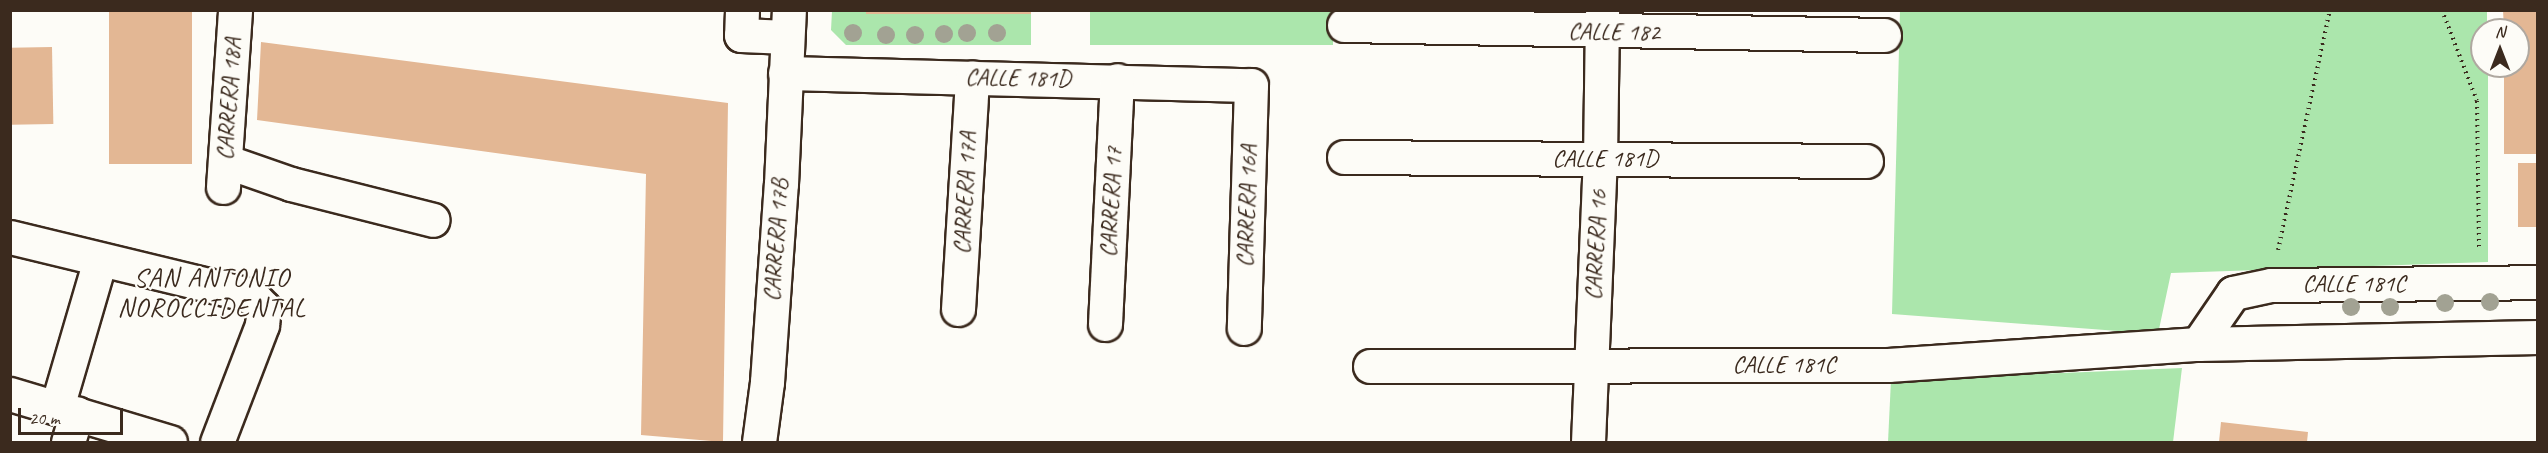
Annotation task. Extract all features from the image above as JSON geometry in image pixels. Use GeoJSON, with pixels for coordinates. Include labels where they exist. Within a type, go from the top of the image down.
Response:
{"type":"FeatureCollection","features":[{"type":"Feature","properties":{"kind":"street","name":"CARRERA 18A"},"geometry":{"type":"LineString","coordinates":[[235,10],[224,174],[291,184],[433,220]]}},
{"type":"Feature","properties":{"kind":"street","name":"CARRERA 17B"},"geometry":{"type":"LineString","coordinates":[[742,10],[741,35],[788,24],[780,196],[766,382],[759,442]]}},
{"type":"Feature","properties":{"kind":"street","name":"CALLE 182"},"geometry":{"type":"LineString","coordinates":[[1344,25],[1602,21],[1884,35]]}},
{"type":"Feature","properties":{"kind":"street","name":"CARRERA 16"},"geometry":{"type":"LineString","coordinates":[[1588,442],[1600,160],[1602,21]]}},
{"type":"Feature","properties":{"kind":"street","name":"CALLE 181D"},"geometry":{"type":"LineString","coordinates":[[785,73],[1251,85]]}},
{"type":"Feature","properties":{"kind":"street","name":"CARRERA 17A"},"geometry":{"type":"LineString","coordinates":[[958,309],[972,77]]}},
{"type":"Feature","properties":{"kind":"street","name":"CARRERA 17"},"geometry":{"type":"LineString","coordinates":[[1105,324],[1117,80]]}},
{"type":"Feature","properties":{"kind":"street","name":"CARRERA 16A"},"geometry":{"type":"LineString","coordinates":[[1244,328],[1251,85]]}},
{"type":"Feature","properties":{"kind":"street","name":"CALLE 181D"},"geometry":{"type":"LineString","coordinates":[[1344,157],[1866,161]]}},
{"type":"Feature","properties":{"kind":"street"},"geometry":{"type":"LineString","coordinates":[[10,237],[242,293],[256,300],[264,308],[262,325],[217,442]]}},
{"type":"Feature","properties":{"kind":"street"},"geometry":{"type":"LineString","coordinates":[[67,421],[100,260]]}},
{"type":"Feature","properties":{"kind":"street","name":"CALLE 181C"},"geometry":{"type":"LineString","coordinates":[[2198,344],[2233,293],[2271,285],[2538,282]]}},
{"type":"Feature","properties":{"kind":"street","name":"CALLE 181C"},"geometry":{"type":"LineString","coordinates":[[1370,366],[1888,365],[2198,344],[2538,337]]}},
{"type":"Feature","properties":{"kind":"street"},"geometry":{"type":"LineString","coordinates":[[10,394],[67,421],[170,442]]}},
{"type":"Feature","properties":{"kind":"path"},"geometry":{"type":"LineString","coordinates":[[2271,285],[2330,10]]}},
{"type":"Feature","properties":{"kind":"path"},"geometry":{"type":"LineString","coordinates":[[2442,10],[2477,101],[2479,283]]}},
{"type":"Feature","properties":{"kind":"green space"},"geometry":{"type":"Polygon","coordinates":[[[832,11],[866,11],[867,14],[1031,14],[1031,45],[846,45],[831,30],[832,11]]]}},
{"type":"Feature","properties":{"kind":"green space"},"geometry":{"type":"Polygon","coordinates":[[[1090,11],[1333,11],[1333,45],[1090,45],[1090,11]]]}},
{"type":"Feature","properties":{"kind":"green space"},"geometry":{"type":"Polygon","coordinates":[[[1900,11],[2487,11],[2487,18],[2470,18],[2470,78],[2488,78],[2488,262],[2171,273],[2158,334],[1892,314],[1900,11]]]}},
{"type":"Feature","properties":{"kind":"green space"},"geometry":{"type":"Polygon","coordinates":[[[2182,368],[2173,442],[1888,442],[1891,380],[2182,368]]]}},
{"type":"Feature","properties":{"kind":"building"},"geometry":{"type":"Polygon","coordinates":[[[109,10],[192,10],[192,164],[109,164],[109,10]]]}},
{"type":"Feature","properties":{"kind":"building"},"geometry":{"type":"Polygon","coordinates":[[[866,10],[1031,10],[1031,14],[866,14],[866,10]]]}},
{"type":"Feature","properties":{"kind":"building"},"geometry":{"type":"Polygon","coordinates":[[[2503,10],[2538,10],[2538,154],[2504,154],[2504,78],[2530,78],[2530,18],[2503,18],[2503,10]]]}},
{"type":"Feature","properties":{"kind":"building"},"geometry":{"type":"Polygon","coordinates":[[[261,42],[728,103],[723,442],[641,435],[646,174],[257,120],[261,42]]]}},
{"type":"Feature","properties":{"kind":"building"},"geometry":{"type":"Polygon","coordinates":[[[52,47],[53,124],[11,125],[10,48],[52,47]]]}},
{"type":"Feature","properties":{"kind":"building"},"geometry":{"type":"Polygon","coordinates":[[[2518,163],[2538,163],[2538,227],[2518,227],[2518,163]]]}},
{"type":"Feature","properties":{"kind":"building"},"geometry":{"type":"Polygon","coordinates":[[[2221,422],[2308,432],[2307,442],[2219,442],[2221,422]]]}},
{"type":"Feature","properties":{"kind":"district","name":"SAN ANTONIO NOROCCIDENTAL"},"geometry":{"type":"Point","coordinates":[212,293]}}]}
